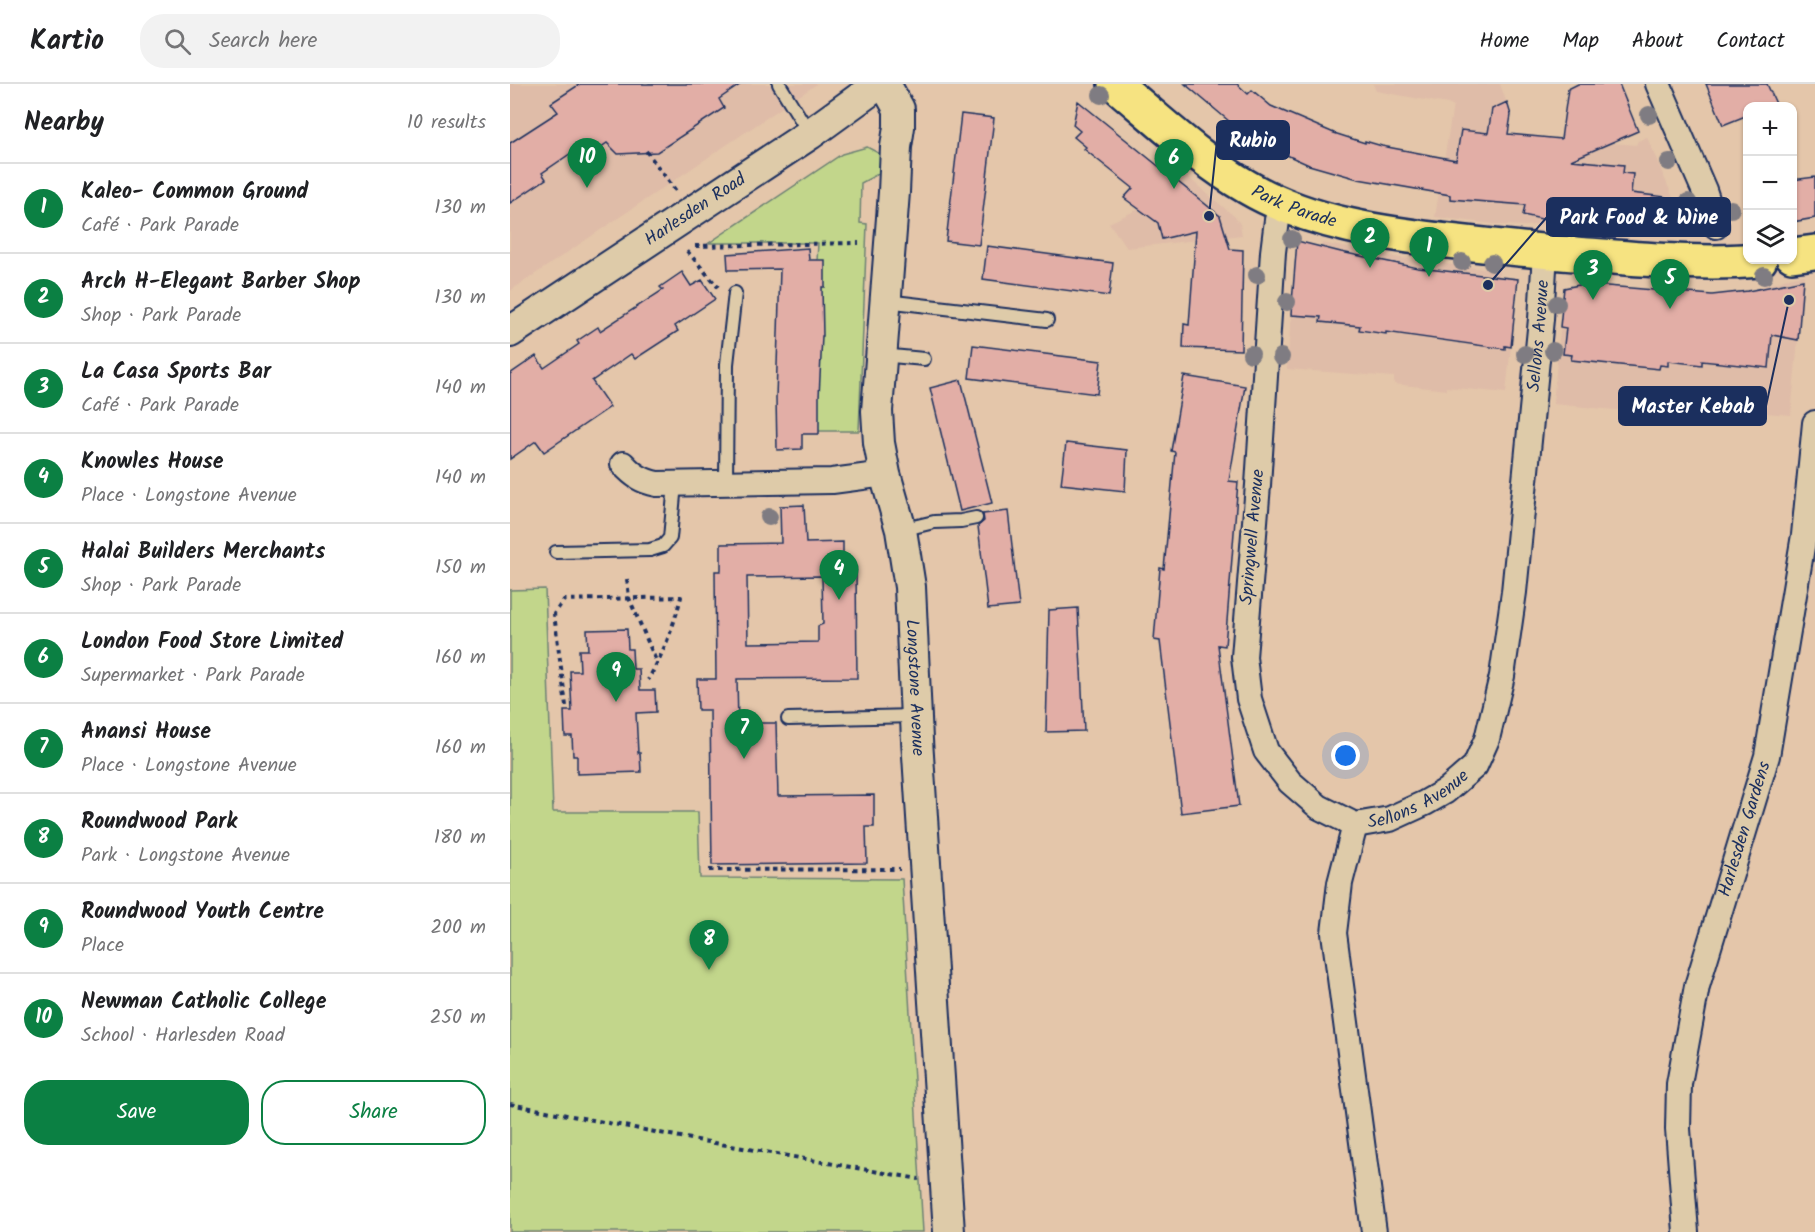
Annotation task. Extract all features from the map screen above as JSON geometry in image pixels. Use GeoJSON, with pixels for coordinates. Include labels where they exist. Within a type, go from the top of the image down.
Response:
{"type":"FeatureCollection","features":[{"type":"Feature","properties":{"kind":"main road","name":"Park Parade"},"geometry":{"type":"LineString","coordinates":[[1114,84],[1214,166],[1248,188],[1282,204],[1350,226],[1545,252],[1699,263],[1729,246]]}},
{"type":"Feature","properties":{"kind":"main road"},"geometry":{"type":"LineString","coordinates":[[1797,254],[1815,252]]}},
{"type":"Feature","properties":{"kind":"street"},"geometry":{"type":"LineString","coordinates":[[1658,84],[1729,246]]}},
{"type":"Feature","properties":{"kind":"street","name":"Harlesden Road"},"geometry":{"type":"LineString","coordinates":[[510,332],[810,134],[875,88]]}},
{"type":"Feature","properties":{"kind":"street","name":"Longstone Avenue"},"geometry":{"type":"LineString","coordinates":[[875,88],[883,118],[896,147],[877,411],[879,443],[901,530],[910,588],[925,869],[949,1232]]}},
{"type":"Feature","properties":{"kind":"street","name":"Springwell Avenue"},"geometry":{"type":"LineString","coordinates":[[1282,204],[1277,220],[1273,252],[1244,657],[1249,699],[1266,751],[1290,782],[1319,807],[1355,825]]}},
{"type":"Feature","properties":{"kind":"street","name":"Sellons Avenue"},"geometry":{"type":"LineString","coordinates":[[1374,1232],[1334,933],[1340,884],[1355,825],[1390,819],[1446,791],[1475,766],[1487,739],[1502,676],[1514,592],[1545,252]]}},
{"type":"Feature","properties":{"kind":"street","name":"Harlesden Gardens"},"geometry":{"type":"LineString","coordinates":[[1686,1232],[1678,1130],[1679,1084],[1697,986],[1767,756],[1804,535],[1815,423]]}},
{"type":"Feature","properties":{"kind":"street"},"geometry":{"type":"LineString","coordinates":[[623,464],[643,481],[657,484],[832,481],[885,474]]}},
{"type":"Feature","properties":{"kind":"lane"},"geometry":{"type":"LineString","coordinates":[[779,84],[810,134]]}},
{"type":"Feature","properties":{"kind":"lane"},"geometry":{"type":"LineString","coordinates":[[726,484],[727,364],[735,299]]}},
{"type":"Feature","properties":{"kind":"lane"},"geometry":{"type":"LineString","coordinates":[[886,301],[1047,320]]}},
{"type":"Feature","properties":{"kind":"lane"},"geometry":{"type":"LineString","coordinates":[[881,355],[924,359]]}},
{"type":"Feature","properties":{"kind":"lane"},"geometry":{"type":"LineString","coordinates":[[556,552],[650,550],[663,546],[670,538],[675,484]]}},
{"type":"Feature","properties":{"kind":"lane"},"geometry":{"type":"LineString","coordinates":[[901,530],[934,522],[976,518]]}},
{"type":"Feature","properties":{"kind":"lane"},"geometry":{"type":"LineString","coordinates":[[788,719],[916,716]]}},
{"type":"Feature","properties":{"kind":"path"},"geometry":{"type":"LineString","coordinates":[[646,151],[680,197]]}},
{"type":"Feature","properties":{"kind":"path"},"geometry":{"type":"LineString","coordinates":[[695,246],[859,243]]}},
{"type":"Feature","properties":{"kind":"path"},"geometry":{"type":"LineString","coordinates":[[687,252],[735,299]]}},
{"type":"Feature","properties":{"kind":"path"},"geometry":{"type":"LineString","coordinates":[[627,579],[629,598],[658,663]]}},
{"type":"Feature","properties":{"kind":"path"},"geometry":{"type":"LineString","coordinates":[[567,706],[554,614],[564,600],[681,597],[673,629],[648,680]]}},
{"type":"Feature","properties":{"kind":"path"},"geometry":{"type":"LineString","coordinates":[[708,870],[925,869]]}},
{"type":"Feature","properties":{"kind":"path"},"geometry":{"type":"LineString","coordinates":[[510,1104],[920,1179],[946,1178]]}},
{"type":"Feature","properties":{"kind":"shaded area"},"geometry":{"type":"Polygon","coordinates":[[[510,84],[817,84],[510,291],[510,84]]]}},
{"type":"Feature","properties":{"kind":"shaded area"},"geometry":{"type":"Polygon","coordinates":[[[1373,84],[1500,84],[1511,115],[1509,134],[1636,145],[1638,141],[1647,137],[1677,207],[1680,219],[1679,231],[1671,234],[1545,224],[1503,225],[1435,217],[1453,105],[1376,91],[1373,84]]]}},
{"type":"Feature","properties":{"kind":"shaded area"},"geometry":{"type":"Polygon","coordinates":[[[1177,168],[1235,217],[1240,224],[1242,235],[1127,248],[1109,223],[1145,206],[1177,168]]]}},
{"type":"Feature","properties":{"kind":"shaded area"},"geometry":{"type":"Polygon","coordinates":[[[1297,241],[1321,247],[1322,243],[1400,258],[1499,271],[1499,277],[1518,279],[1506,393],[1446,387],[1446,390],[1394,384],[1394,377],[1287,369],[1297,241]]]}},
{"type":"Feature","properties":{"kind":"shaded area"},"geometry":{"type":"Polygon","coordinates":[[[1804,275],[1791,415],[1668,405],[1667,415],[1553,404],[1564,288],[1585,284],[1712,295],[1762,288],[1762,286],[1783,279],[1804,275]]]}},
{"type":"Feature","properties":{"kind":"green space"},"geometry":{"type":"Polygon","coordinates":[[[867,147],[882,155],[882,172],[861,183],[860,223],[867,224],[859,431],[808,431],[818,243],[709,243],[842,154],[867,147]]]}},
{"type":"Feature","properties":{"kind":"green space"},"geometry":{"type":"Polygon","coordinates":[[[545,589],[553,812],[698,812],[700,878],[902,879],[923,1232],[510,1232],[510,590],[545,589]]]}},
{"type":"Feature","properties":{"kind":"building"},"geometry":{"type":"Polygon","coordinates":[[[580,84],[741,84],[719,99],[724,108],[657,152],[618,154],[607,143],[587,157],[580,147],[542,173],[546,179],[510,203],[510,143],[558,112],[551,103],[580,84]]]}},
{"type":"Feature","properties":{"kind":"building"},"geometry":{"type":"Polygon","coordinates":[[[1185,84],[1237,84],[1248,94],[1252,90],[1271,106],[1334,133],[1365,143],[1365,141],[1456,160],[1461,130],[1488,133],[1492,109],[1507,102],[1511,115],[1508,134],[1561,139],[1568,89],[1578,84],[1619,84],[1638,131],[1571,160],[1624,165],[1623,173],[1633,174],[1631,193],[1665,197],[1681,232],[1546,220],[1523,215],[1525,205],[1450,199],[1450,195],[1358,179],[1309,165],[1260,143],[1238,124],[1236,127],[1185,84]]]}},
{"type":"Feature","properties":{"kind":"building"},"geometry":{"type":"Polygon","coordinates":[[[1706,84],[1767,84],[1775,102],[1743,102],[1743,117],[1723,125],[1706,84]]]}},
{"type":"Feature","properties":{"kind":"building"},"geometry":{"type":"Polygon","coordinates":[[[1078,101],[1220,216],[1230,249],[1243,250],[1241,350],[1183,348],[1184,324],[1189,325],[1196,231],[1162,239],[1158,223],[1124,198],[1133,188],[1084,149],[1086,147],[1074,137],[1080,131],[1073,125],[1078,101]]]}},
{"type":"Feature","properties":{"kind":"building"},"geometry":{"type":"Polygon","coordinates":[[[961,114],[994,118],[979,245],[946,241],[961,114]]]}},
{"type":"Feature","properties":{"kind":"building"},"geometry":{"type":"Polygon","coordinates":[[[1815,177],[1815,218],[1797,221],[1797,179],[1815,177]]]}},
{"type":"Feature","properties":{"kind":"building"},"geometry":{"type":"Polygon","coordinates":[[[1297,241],[1418,268],[1518,279],[1511,347],[1505,346],[1505,349],[1386,332],[1386,334],[1359,330],[1360,326],[1320,322],[1321,317],[1291,315],[1297,241]]]}},
{"type":"Feature","properties":{"kind":"building"},"geometry":{"type":"Polygon","coordinates":[[[987,246],[1113,263],[1109,296],[983,279],[987,246]]]}},
{"type":"Feature","properties":{"kind":"building"},"geometry":{"type":"Polygon","coordinates":[[[808,248],[809,260],[825,260],[825,287],[822,287],[823,336],[819,434],[802,434],[802,449],[777,450],[776,398],[780,269],[728,270],[727,254],[808,248]]]}},
{"type":"Feature","properties":{"kind":"building"},"geometry":{"type":"Polygon","coordinates":[[[682,272],[691,286],[702,280],[715,299],[675,326],[678,331],[635,359],[631,354],[592,381],[610,407],[544,452],[536,441],[510,459],[510,374],[536,356],[544,368],[579,344],[577,341],[598,327],[600,331],[663,290],[660,287],[682,272]]]}},
{"type":"Feature","properties":{"kind":"building"},"geometry":{"type":"Polygon","coordinates":[[[1803,280],[1798,340],[1772,335],[1769,368],[1702,361],[1702,365],[1668,361],[1668,366],[1660,365],[1659,369],[1571,360],[1572,355],[1563,354],[1566,328],[1560,327],[1564,288],[1584,284],[1712,295],[1748,291],[1803,280]]]}},
{"type":"Feature","properties":{"kind":"building"},"geometry":{"type":"Polygon","coordinates":[[[973,345],[1101,361],[1097,394],[969,378],[973,345]]]}},
{"type":"Feature","properties":{"kind":"building"},"geometry":{"type":"Polygon","coordinates":[[[1184,376],[1245,386],[1229,481],[1238,482],[1225,646],[1218,645],[1239,806],[1181,813],[1160,641],[1154,640],[1160,568],[1164,569],[1175,452],[1171,451],[1184,376]]]}},
{"type":"Feature","properties":{"kind":"building"},"geometry":{"type":"Polygon","coordinates":[[[961,380],[992,503],[960,511],[930,388],[961,380]]]}},
{"type":"Feature","properties":{"kind":"building"},"geometry":{"type":"Polygon","coordinates":[[[1066,443],[1127,450],[1125,491],[1061,484],[1066,443]]]}},
{"type":"Feature","properties":{"kind":"building"},"geometry":{"type":"Polygon","coordinates":[[[804,505],[806,543],[843,542],[843,567],[856,567],[857,678],[737,679],[738,723],[776,723],[778,796],[874,795],[874,827],[866,827],[867,863],[712,865],[710,710],[698,710],[697,679],[716,679],[715,571],[721,571],[721,544],[781,543],[780,506],[804,505]],[[822,576],[747,577],[748,643],[818,642],[818,626],[823,624],[822,576]]]}},
{"type":"Feature","properties":{"kind":"building"},"geometry":{"type":"Polygon","coordinates":[[[1008,511],[1019,606],[988,609],[978,526],[984,521],[983,514],[1008,511]]]}},
{"type":"Feature","properties":{"kind":"building"},"geometry":{"type":"Polygon","coordinates":[[[1078,608],[1084,731],[1046,732],[1049,610],[1078,608]]]}},
{"type":"Feature","properties":{"kind":"building"},"geometry":{"type":"Polygon","coordinates":[[[627,629],[628,649],[632,649],[633,669],[639,669],[640,690],[655,690],[656,712],[636,713],[641,772],[577,774],[577,756],[573,756],[572,736],[565,736],[564,711],[572,711],[570,671],[580,671],[579,650],[588,650],[587,630],[627,629]]]}},
{"type":"Feature","properties":{"kind":"place","name":"Newman Catholic College"},"geometry":{"type":"Point","coordinates":[587,188]}},
{"type":"Feature","properties":{"kind":"place","name":"London Food Store Limited"},"geometry":{"type":"Point","coordinates":[1174,189]}},
{"type":"Feature","properties":{"kind":"place","name":"Rubio"},"geometry":{"type":"Point","coordinates":[1209,216]}},
{"type":"Feature","properties":{"kind":"place","name":"Arch H-Elegant Barber Shop"},"geometry":{"type":"Point","coordinates":[1370,268]}},
{"type":"Feature","properties":{"kind":"place","name":"Kaleo- Common Ground"},"geometry":{"type":"Point","coordinates":[1429,277]}},
{"type":"Feature","properties":{"kind":"place","name":"Park Food & Wine"},"geometry":{"type":"Point","coordinates":[1488,285]}},
{"type":"Feature","properties":{"kind":"place","name":"La Casa Sports Bar"},"geometry":{"type":"Point","coordinates":[1593,300]}},
{"type":"Feature","properties":{"kind":"place","name":"Master Kebab"},"geometry":{"type":"Point","coordinates":[1789,300]}},
{"type":"Feature","properties":{"kind":"place","name":"Halai Builders Merchants"},"geometry":{"type":"Point","coordinates":[1670,309]}},
{"type":"Feature","properties":{"kind":"place","name":"Knowles House"},"geometry":{"type":"Point","coordinates":[839,600]}},
{"type":"Feature","properties":{"kind":"place","name":"Roundwood Youth Centre"},"geometry":{"type":"Point","coordinates":[616,702]}},
{"type":"Feature","properties":{"kind":"place","name":"Anansi House"},"geometry":{"type":"Point","coordinates":[744,759]}},
{"type":"Feature","properties":{"kind":"place","name":"Roundwood Park"},"geometry":{"type":"Point","coordinates":[709,970]}}]}
